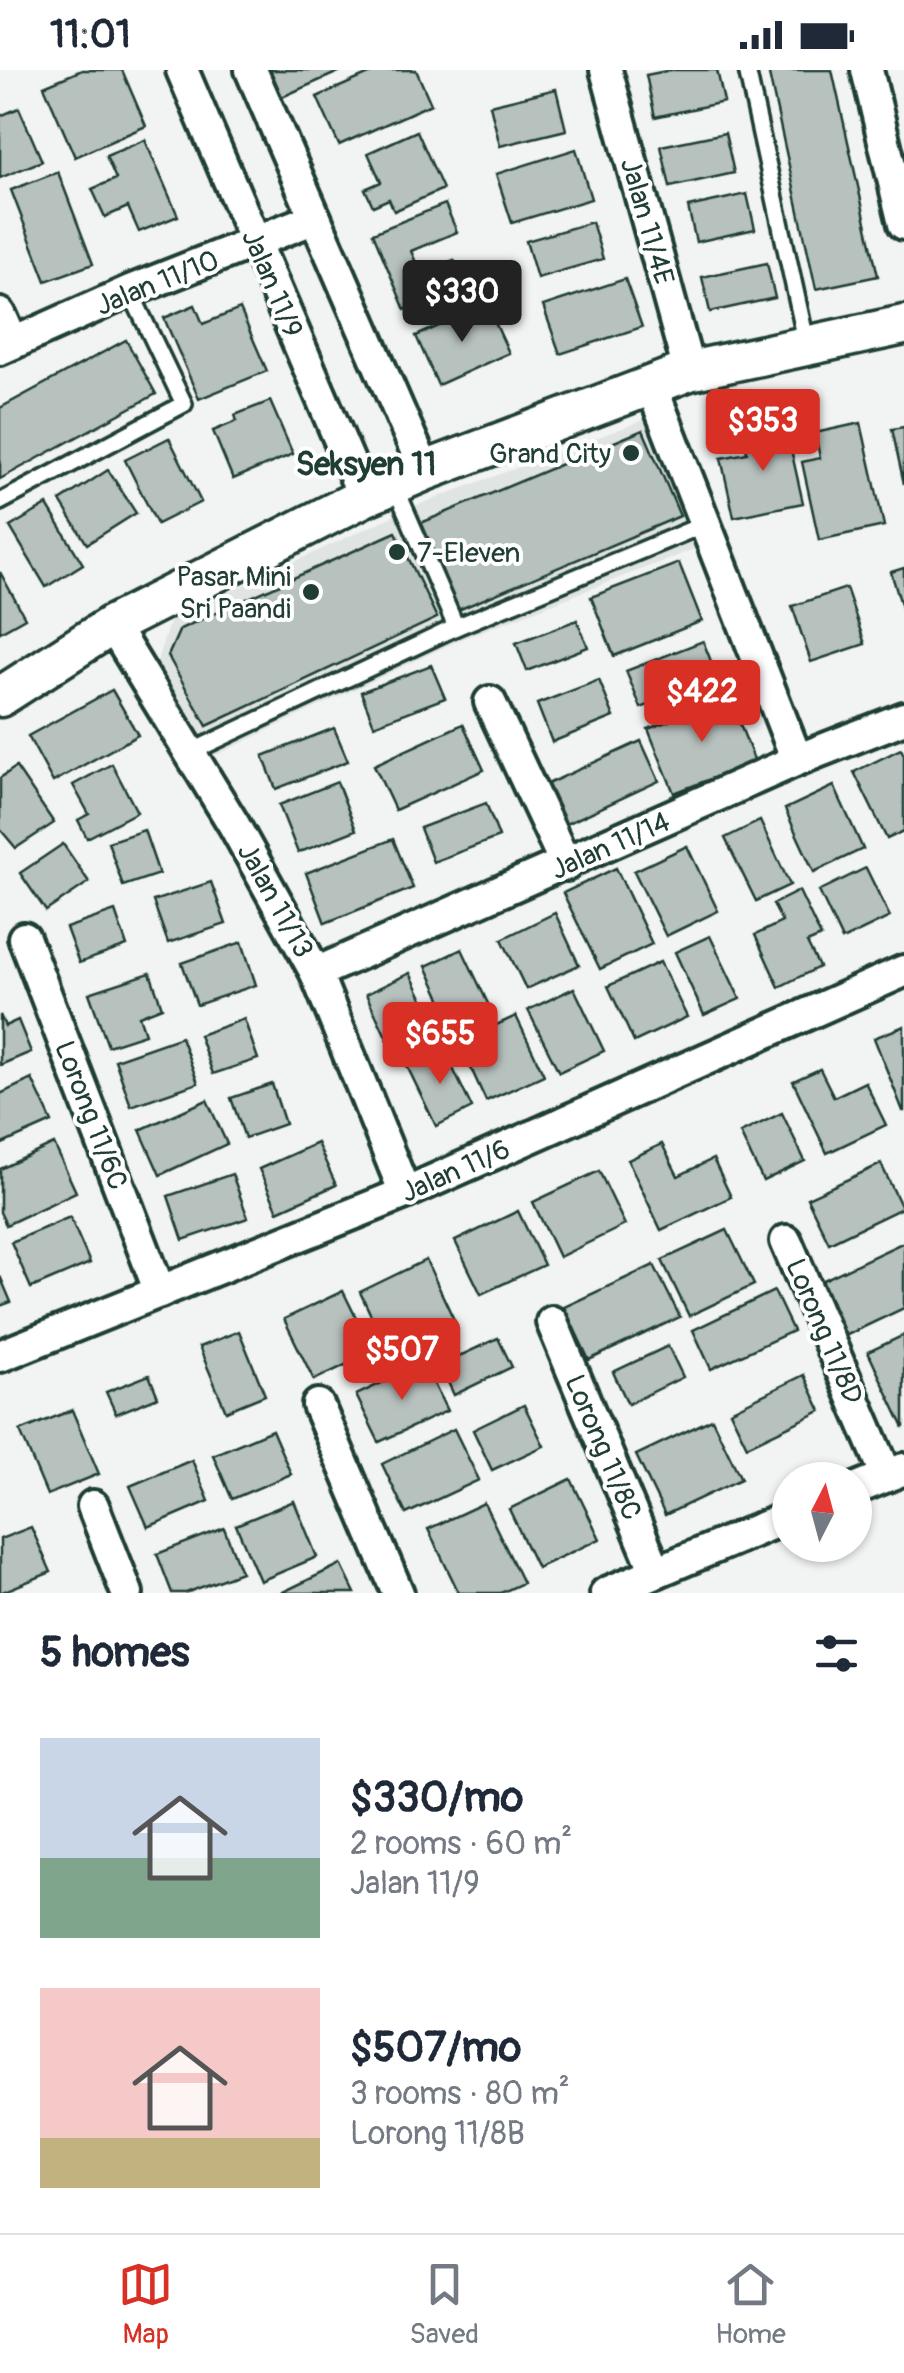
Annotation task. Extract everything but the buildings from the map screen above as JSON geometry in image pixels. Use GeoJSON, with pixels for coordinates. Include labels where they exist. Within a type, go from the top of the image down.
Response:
{"type":"FeatureCollection","features":[{"type":"Feature","properties":{"kind":"street","name":"Jalan 11/9"},"geometry":{"type":"LineString","coordinates":[[182,70],[256,242],[394,484]]}},
{"type":"Feature","properties":{"kind":"street"},"geometry":{"type":"LineString","coordinates":[[250,70],[315,218],[394,484]]}},
{"type":"Feature","properties":{"kind":"street","name":"Jalan 11/4E"},"geometry":{"type":"LineString","coordinates":[[606,70],[690,372]]}},
{"type":"Feature","properties":{"kind":"street"},"geometry":{"type":"LineString","coordinates":[[867,70],[904,224]]}},
{"type":"Feature","properties":{"kind":"street","name":"Jalan 11/10"},"geometry":{"type":"LineString","coordinates":[[6,346],[315,218]]}},
{"type":"Feature","properties":{"kind":"street"},"geometry":{"type":"LineString","coordinates":[[0,314],[6,346]]}},
{"type":"Feature","properties":{"kind":"street"},"geometry":{"type":"LineString","coordinates":[[0,697],[112,625],[394,484],[690,372],[904,324]]}},
{"type":"Feature","properties":{"kind":"street"},"geometry":{"type":"LineString","coordinates":[[651,385],[797,760]]}},
{"type":"Feature","properties":{"kind":"street","name":"Jalan 11/13"},"geometry":{"type":"LineString","coordinates":[[112,625],[191,752],[316,973],[405,1193]]}},
{"type":"Feature","properties":{"kind":"street"},"geometry":{"type":"LineString","coordinates":[[490,702],[566,865]]}},
{"type":"Feature","properties":{"kind":"street","name":"Jalan 11/14"},"geometry":{"type":"LineString","coordinates":[[316,973],[797,760],[904,718]]}},
{"type":"Feature","properties":{"kind":"street","name":"Lorong 11/6C"},"geometry":{"type":"LineString","coordinates":[[24,938],[160,1292]]}},
{"type":"Feature","properties":{"kind":"street","name":"Jalan 11/6"},"geometry":{"type":"LineString","coordinates":[[0,1356],[405,1193],[904,971]]}},
{"type":"Feature","properties":{"kind":"street","name":"Lorong 11/8D"},"geometry":{"type":"LineString","coordinates":[[786,1241],[896,1472]]}},
{"type":"Feature","properties":{"kind":"street","name":"Lorong 11/8C"},"geometry":{"type":"LineString","coordinates":[[552,1322],[656,1572]]}},
{"type":"Feature","properties":{"kind":"street"},"geometry":{"type":"LineString","coordinates":[[318,1405],[398,1593]]}},
{"type":"Feature","properties":{"kind":"street"},"geometry":{"type":"LineString","coordinates":[[872,1482],[896,1472]]}},
{"type":"Feature","properties":{"kind":"street"},"geometry":{"type":"LineString","coordinates":[[93,1506],[128,1593]]}},
{"type":"Feature","properties":{"kind":"street"},"geometry":{"type":"LineString","coordinates":[[606,1593],[772,1524]]}},
{"type":"Feature","properties":{"kind":"lane"},"geometry":{"type":"LineString","coordinates":[[747,70],[807,346]]}},
{"type":"Feature","properties":{"kind":"lane"},"geometry":{"type":"LineString","coordinates":[[0,502],[184,404],[130,292]]}},
{"type":"Feature","properties":{"kind":"lane"},"geometry":{"type":"LineString","coordinates":[[394,484],[456,627]]}},
{"type":"Feature","properties":{"kind":"lane"},"geometry":{"type":"LineString","coordinates":[[191,752],[456,627],[705,524]]}},
{"type":"Feature","properties":{"kind":"shaded area"},"geometry":{"type":"Polygon","coordinates":[[[652,417],[702,546],[461,639],[214,756],[156,664],[170,620],[412,507],[652,417]]]}},
{"type":"Feature","properties":{"kind":"place","name":"Grand City"},"geometry":{"type":"Point","coordinates":[631,453]}},
{"type":"Feature","properties":{"kind":"place","name":"7-Eleven"},"geometry":{"type":"Point","coordinates":[397,552]}},
{"type":"Feature","properties":{"kind":"place","name":"Pasar Mini Sri Paandi"},"geometry":{"type":"Point","coordinates":[311,592]}},
{"type":"Feature","properties":{"kind":"district","name":"Seksyen 11"},"geometry":{"type":"Point","coordinates":[366,464]}}]}
